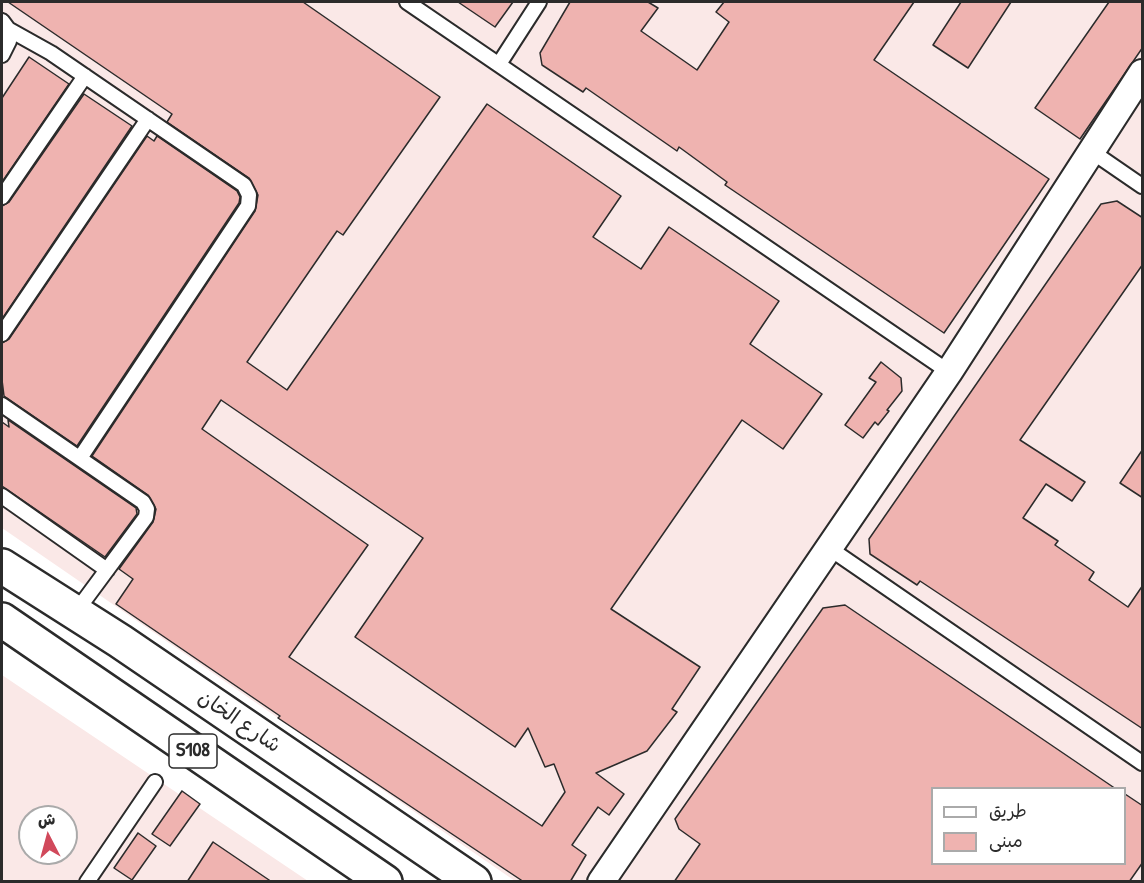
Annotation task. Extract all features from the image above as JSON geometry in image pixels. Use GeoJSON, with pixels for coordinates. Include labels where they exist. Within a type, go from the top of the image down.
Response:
{"type":"FeatureCollection","features":[{"type":"Feature","properties":{"kind":"main road","name":"شارع الخان"},"geometry":{"type":"LineString","coordinates":[[2,566],[474,882]]}},
{"type":"Feature","properties":{"kind":"main road","name":"S108"},"geometry":{"type":"LineString","coordinates":[[2,620],[385,882]]}},
{"type":"Feature","properties":{"kind":"street"},"geometry":{"type":"LineString","coordinates":[[602,882],[949,372],[1143,73]]}},
{"type":"Feature","properties":{"kind":"lane"},"geometry":{"type":"LineString","coordinates":[[407,2],[949,372]]}},
{"type":"Feature","properties":{"kind":"lane"},"geometry":{"type":"LineString","coordinates":[[499,64],[540,2]]}},
{"type":"Feature","properties":{"kind":"lane"},"geometry":{"type":"LineString","coordinates":[[2,55],[9,41],[5,25]]}},
{"type":"Feature","properties":{"kind":"lane"},"geometry":{"type":"LineString","coordinates":[[5,25],[85,76],[244,185],[248,190],[249,200],[80,458]]}},
{"type":"Feature","properties":{"kind":"lane"},"geometry":{"type":"LineString","coordinates":[[2,197],[85,76]]}},
{"type":"Feature","properties":{"kind":"lane"},"geometry":{"type":"LineString","coordinates":[[2,334],[148,119]]}},
{"type":"Feature","properties":{"kind":"lane"},"geometry":{"type":"LineString","coordinates":[[1091,152],[1143,186]]}},
{"type":"Feature","properties":{"kind":"lane"},"geometry":{"type":"LineString","coordinates":[[2,405],[142,502],[147,509],[146,517],[75,613]]}},
{"type":"Feature","properties":{"kind":"lane"},"geometry":{"type":"LineString","coordinates":[[2,496],[107,570]]}},
{"type":"Feature","properties":{"kind":"lane"},"geometry":{"type":"LineString","coordinates":[[829,548],[1143,763]]}},
{"type":"Feature","properties":{"kind":"lane"},"geometry":{"type":"LineString","coordinates":[[87,882],[155,782]]}},
{"type":"Feature","properties":{"kind":"shaded area"},"geometry":{"type":"Polygon","coordinates":[[[2,2],[1142,2],[1142,881],[515,881],[2,528],[2,2]]]}},
{"type":"Feature","properties":{"kind":"shaded area"},"geometry":{"type":"Polygon","coordinates":[[[2,675],[308,881],[2,881],[2,675]]]}},
{"type":"Feature","properties":{"kind":"building"},"geometry":{"type":"Polygon","coordinates":[[[8,2],[303,2],[440,97],[343,235],[337,231],[247,362],[287,390],[487,104],[621,196],[593,237],[641,269],[669,227],[779,301],[750,344],[822,394],[783,449],[742,420],[611,609],[700,667],[672,709],[677,712],[647,751],[596,773],[624,794],[609,815],[598,807],[572,845],[586,855],[570,882],[524,882],[278,718],[280,716],[116,604],[133,579],[119,569],[153,522],[156,509],[148,495],[92,456],[255,211],[258,195],[249,178],[167,122],[172,114],[8,2]],[[221,400],[202,429],[368,545],[289,657],[542,826],[565,792],[554,764],[545,767],[528,728],[515,747],[355,637],[423,538],[221,400]]]}},
{"type":"Feature","properties":{"kind":"building"},"geometry":{"type":"Polygon","coordinates":[[[458,2],[513,2],[495,27],[458,2]]]}},
{"type":"Feature","properties":{"kind":"building"},"geometry":{"type":"Polygon","coordinates":[[[570,2],[648,2],[658,8],[641,31],[697,70],[729,22],[716,12],[724,2],[914,2],[874,60],[1049,179],[944,333],[725,185],[727,182],[679,147],[677,151],[586,88],[583,92],[542,65],[540,53],[570,2]]]}},
{"type":"Feature","properties":{"kind":"building"},"geometry":{"type":"Polygon","coordinates":[[[961,2],[1011,2],[968,68],[933,45],[961,2]]]}},
{"type":"Feature","properties":{"kind":"building"},"geometry":{"type":"Polygon","coordinates":[[[1109,2],[1143,2],[1143,47],[1080,139],[1035,108],[1109,2]]]}},
{"type":"Feature","properties":{"kind":"building"},"geometry":{"type":"Polygon","coordinates":[[[29,57],[69,84],[2,182],[2,98],[29,57]]]}},
{"type":"Feature","properties":{"kind":"building"},"geometry":{"type":"Polygon","coordinates":[[[84,94],[132,126],[2,319],[2,206],[9,202],[84,94]]]}},
{"type":"Feature","properties":{"kind":"building"},"geometry":{"type":"Polygon","coordinates":[[[147,136],[154,141],[157,136],[237,191],[240,197],[239,203],[77,446],[4,396],[2,343],[9,339],[147,136]]]}},
{"type":"Feature","properties":{"kind":"building"},"geometry":{"type":"Polygon","coordinates":[[[1117,201],[1143,218],[1143,264],[1020,440],[1085,482],[1072,501],[1046,484],[1023,518],[1058,541],[1055,545],[1094,572],[1089,580],[1128,607],[1143,585],[1143,729],[920,581],[917,585],[870,554],[869,539],[1101,204],[1117,201]]]}},
{"type":"Feature","properties":{"kind":"building"},"geometry":{"type":"Polygon","coordinates":[[[881,362],[901,378],[902,391],[878,425],[875,422],[863,438],[845,425],[876,382],[869,378],[881,362]]]}},
{"type":"Feature","properties":{"kind":"building"},"geometry":{"type":"Polygon","coordinates":[[[8,420],[136,508],[137,514],[105,557],[2,486],[2,422],[9,427],[8,420]]]}},
{"type":"Feature","properties":{"kind":"building"},"geometry":{"type":"Polygon","coordinates":[[[1143,449],[1143,498],[1120,483],[1143,449]]]}},
{"type":"Feature","properties":{"kind":"building"},"geometry":{"type":"Polygon","coordinates":[[[845,605],[1113,787],[931,787],[931,865],[1126,865],[1126,795],[1143,806],[1143,862],[1129,882],[674,882],[700,844],[679,829],[675,819],[823,608],[845,605]]]}},
{"type":"Feature","properties":{"kind":"building"},"geometry":{"type":"Polygon","coordinates":[[[182,791],[200,804],[170,846],[152,834],[182,791]]]}},
{"type":"Feature","properties":{"kind":"building"},"geometry":{"type":"Polygon","coordinates":[[[138,833],[156,846],[132,880],[114,868],[138,833]]]}},
{"type":"Feature","properties":{"kind":"building"},"geometry":{"type":"Polygon","coordinates":[[[213,842],[272,882],[187,882],[213,842]]]}}]}
